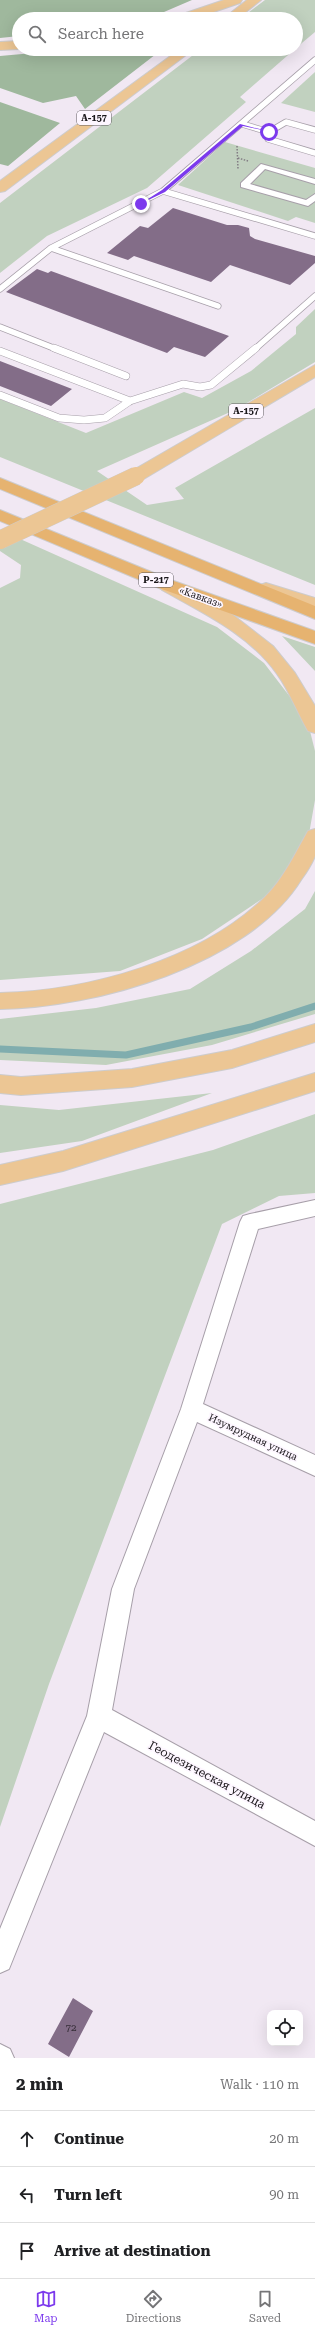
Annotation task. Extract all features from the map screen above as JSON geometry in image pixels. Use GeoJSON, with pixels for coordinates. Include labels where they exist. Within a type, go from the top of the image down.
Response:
{"type":"FeatureCollection","features":[{"type":"Feature","properties":{"kind":"highway"},"geometry":{"type":"LineString","coordinates":[[0,483],[315,613]]}},
{"type":"Feature","properties":{"kind":"highway","name":"«Кавказ»"},"geometry":{"type":"LineString","coordinates":[[0,515],[165,584],[315,638]]}},
{"type":"Feature","properties":{"kind":"main road"},"geometry":{"type":"LineString","coordinates":[[201,12],[236,0]]}},
{"type":"Feature","properties":{"kind":"main road"},"geometry":{"type":"LineString","coordinates":[[239,12],[255,0]]}},
{"type":"Feature","properties":{"kind":"main road"},"geometry":{"type":"LineString","coordinates":[[0,46],[12,45]]}},
{"type":"Feature","properties":{"kind":"main road","name":"А-157"},"geometry":{"type":"LineString","coordinates":[[0,188],[179,56]]}},
{"type":"Feature","properties":{"kind":"main road","name":"А-157"},"geometry":{"type":"LineString","coordinates":[[0,540],[136,476],[315,370]]}},
{"type":"Feature","properties":{"kind":"main road"},"geometry":{"type":"LineString","coordinates":[[176,453],[217,440],[315,382]]}},
{"type":"Feature","properties":{"kind":"main road"},"geometry":{"type":"LineString","coordinates":[[165,584],[250,636],[278,662],[302,700],[315,726]]}},
{"type":"Feature","properties":{"kind":"main road"},"geometry":{"type":"LineString","coordinates":[[247,584],[315,604]]}},
{"type":"Feature","properties":{"kind":"main road"},"geometry":{"type":"LineString","coordinates":[[0,1001],[13,1002],[70,995],[132,980],[185,960],[235,933],[273,902],[298,869],[315,836]]}},
{"type":"Feature","properties":{"kind":"main road"},"geometry":{"type":"LineString","coordinates":[[0,1084],[21,1086],[132,1078],[232,1059],[315,1033]]}},
{"type":"Feature","properties":{"kind":"main road"},"geometry":{"type":"LineString","coordinates":[[0,1175],[63,1161],[315,1082]]}},
{"type":"Feature","properties":{"kind":"street"},"geometry":{"type":"LineString","coordinates":[[315,182],[264,166],[244,185],[308,204],[315,197]]}},
{"type":"Feature","properties":{"kind":"street"},"geometry":{"type":"LineString","coordinates":[[0,1960],[99,1716],[123,1589],[190,1409],[250,1222],[315,1208]]}},
{"type":"Feature","properties":{"kind":"street","name":"Изумрудная улица"},"geometry":{"type":"LineString","coordinates":[[190,1409],[315,1466]]}},
{"type":"Feature","properties":{"kind":"street","name":"Геодезическая улица"},"geometry":{"type":"LineString","coordinates":[[99,1716],[315,1834]]}},
{"type":"Feature","properties":{"kind":"lane"},"geometry":{"type":"LineString","coordinates":[[0,288],[52,248],[163,191],[315,60]]}},
{"type":"Feature","properties":{"kind":"lane"},"geometry":{"type":"LineString","coordinates":[[242,124],[269,132],[286,122],[315,130]]}},
{"type":"Feature","properties":{"kind":"lane"},"geometry":{"type":"LineString","coordinates":[[269,132],[268,139],[315,153]]}},
{"type":"Feature","properties":{"kind":"lane"},"geometry":{"type":"LineString","coordinates":[[163,191],[239,212],[315,236]]}},
{"type":"Feature","properties":{"kind":"lane"},"geometry":{"type":"LineString","coordinates":[[52,248],[218,306]]}},
{"type":"Feature","properties":{"kind":"lane"},"geometry":{"type":"LineString","coordinates":[[0,395],[59,418],[84,420],[105,418],[130,401],[183,384],[200,387],[211,385],[229,372],[315,296]]}},
{"type":"Feature","properties":{"kind":"lane"},"geometry":{"type":"LineString","coordinates":[[0,327],[126,376]]}},
{"type":"Feature","properties":{"kind":"lane"},"geometry":{"type":"LineString","coordinates":[[0,351],[130,401]]}},
{"type":"Feature","properties":{"kind":"green space"},"geometry":{"type":"Polygon","coordinates":[[[0,0],[192,0],[164,12],[12,12],[12,37],[0,38],[0,0]]]}},
{"type":"Feature","properties":{"kind":"green space"},"geometry":{"type":"Polygon","coordinates":[[[265,0],[315,0],[315,32],[303,42],[303,12],[249,12],[265,0]]]}},
{"type":"Feature","properties":{"kind":"green space"},"geometry":{"type":"Polygon","coordinates":[[[0,56],[154,56],[85,109],[76,96],[43,103],[0,88],[0,56]]]}},
{"type":"Feature","properties":{"kind":"green space"},"geometry":{"type":"Polygon","coordinates":[[[192,56],[287,56],[240,97],[246,102],[147,188],[47,236],[0,273],[0,203],[192,56]]]}},
{"type":"Feature","properties":{"kind":"green space"},"geometry":{"type":"Polygon","coordinates":[[[315,72],[315,112],[281,103],[315,72]]]}},
{"type":"Feature","properties":{"kind":"green space"},"geometry":{"type":"Polygon","coordinates":[[[0,102],[60,123],[8,166],[0,164],[0,102]]]}},
{"type":"Feature","properties":{"kind":"green space"},"geometry":{"type":"Polygon","coordinates":[[[225,142],[315,168],[315,223],[296,217],[288,221],[178,185],[225,142]]]}},
{"type":"Feature","properties":{"kind":"green space"},"geometry":{"type":"Polygon","coordinates":[[[315,309],[315,362],[237,409],[97,471],[147,505],[184,499],[175,488],[315,408],[315,585],[0,457],[0,399],[86,433],[184,392],[202,398],[251,371],[296,334],[296,327],[315,309]]]}},
{"type":"Feature","properties":{"kind":"green space"},"geometry":{"type":"Polygon","coordinates":[[[0,530],[217,627],[264,663],[307,719],[315,751],[315,800],[309,834],[271,893],[202,939],[120,971],[0,980],[0,588],[20,578],[21,565],[0,551],[0,530]]]}},
{"type":"Feature","properties":{"kind":"green space"},"geometry":{"type":"Polygon","coordinates":[[[282,636],[315,647],[315,671],[282,636]]]}},
{"type":"Feature","properties":{"kind":"green space"},"geometry":{"type":"Polygon","coordinates":[[[315,891],[315,1014],[212,1045],[106,1065],[0,1060],[0,1019],[96,1008],[190,989],[251,951],[305,909],[315,891]]]}},
{"type":"Feature","properties":{"kind":"green space"},"geometry":{"type":"Polygon","coordinates":[[[212,1093],[82,1141],[0,1153],[0,1105],[59,1110],[212,1093]]]}},
{"type":"Feature","properties":{"kind":"green space"},"geometry":{"type":"Polygon","coordinates":[[[315,1114],[315,1193],[279,1196],[222,1224],[49,1684],[0,1827],[0,1204],[213,1150],[315,1114]]]}},
{"type":"Feature","properties":{"kind":"building"},"geometry":{"type":"Polygon","coordinates":[[[173,208],[227,225],[238,225],[249,228],[250,236],[255,239],[315,256],[315,263],[290,285],[230,265],[211,282],[134,256],[128,260],[107,253],[140,226],[148,228],[173,208]]]}},
{"type":"Feature","properties":{"kind":"building"},"geometry":{"type":"Polygon","coordinates":[[[37,269],[48,273],[51,271],[229,336],[205,357],[174,347],[167,353],[6,292],[37,269]]]}},
{"type":"Feature","properties":{"kind":"building"},"geometry":{"type":"Polygon","coordinates":[[[0,361],[72,389],[51,406],[0,386],[0,361]]]}},
{"type":"Feature","properties":{"kind":"building"},"geometry":{"type":"Polygon","coordinates":[[[73,1998],[93,2011],[69,2057],[48,2044],[73,1998]]]}},
{"type":"Feature","properties":{"kind":"waterway"},"geometry":{"type":"LineString","coordinates":[[0,1049],[126,1055],[251,1027],[315,1006]]}},
{"type":"Feature","properties":{"kind":"route"},"geometry":{"type":"LineString","coordinates":[[141,204],[163,191],[242,124],[269,132]]}}]}
